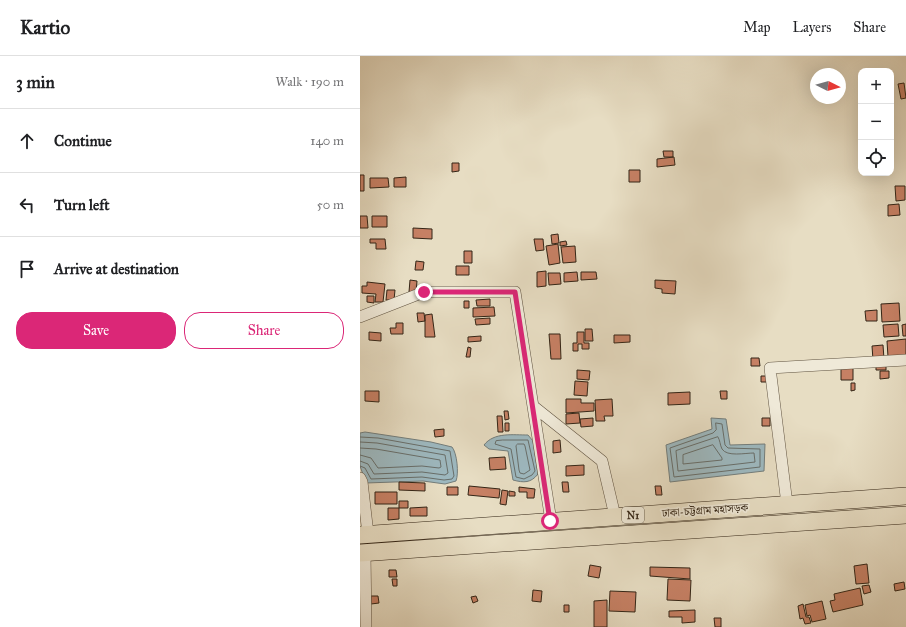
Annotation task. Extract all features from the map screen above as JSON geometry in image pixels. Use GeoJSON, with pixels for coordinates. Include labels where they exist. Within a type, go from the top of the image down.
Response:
{"type":"FeatureCollection","features":[{"type":"Feature","properties":{"kind":"highway","name":"ঢাকা-চট্টগ্রাম মহাসড়ক"},"geometry":{"type":"LineString","coordinates":[[364,534],[906,496]]}},
{"type":"Feature","properties":{"kind":"highway","name":"ঢাকা-চট্টগ্রাম মহাসড়ক"},"geometry":{"type":"LineString","coordinates":[[362,553],[906,515]]}},
{"type":"Feature","properties":{"kind":"street"},"geometry":{"type":"LineString","coordinates":[[360,317],[424,292],[515,292],[550,521]]}},
{"type":"Feature","properties":{"kind":"street"},"geometry":{"type":"LineString","coordinates":[[787,504],[770,368],[906,360]]}},
{"type":"Feature","properties":{"kind":"street"},"geometry":{"type":"LineString","coordinates":[[533,406],[602,461],[615,516]]}},
{"type":"Feature","properties":{"kind":"street"},"geometry":{"type":"LineString","coordinates":[[360,478],[362,482],[364,534]]}},
{"type":"Feature","properties":{"kind":"street"},"geometry":{"type":"LineString","coordinates":[[362,553],[366,627]]}},
{"type":"Feature","properties":{"kind":"water"},"geometry":{"type":"Polygon","coordinates":[[[711,418],[726,419],[730,445],[765,444],[764,471],[670,482],[666,445],[712,429],[711,418]]]}},
{"type":"Feature","properties":{"kind":"water"},"geometry":{"type":"Polygon","coordinates":[[[365,432],[431,442],[452,447],[457,463],[456,481],[445,484],[423,481],[366,483],[360,466],[360,433],[365,432]]]}},
{"type":"Feature","properties":{"kind":"water"},"geometry":{"type":"Polygon","coordinates":[[[528,435],[533,441],[538,474],[530,481],[521,482],[513,480],[508,451],[489,449],[484,445],[488,441],[498,436],[528,435]]]}},
{"type":"Feature","properties":{"kind":"building"},"geometry":{"type":"Polygon","coordinates":[[[904,83],[906,98],[901,99],[898,84],[904,83]]]}},
{"type":"Feature","properties":{"kind":"building"},"geometry":{"type":"Polygon","coordinates":[[[663,151],[673,151],[673,157],[664,157],[663,151]]]}},
{"type":"Feature","properties":{"kind":"building"},"geometry":{"type":"Polygon","coordinates":[[[674,157],[675,165],[657,167],[657,159],[674,157]]]}},
{"type":"Feature","properties":{"kind":"building"},"geometry":{"type":"Polygon","coordinates":[[[452,163],[459,163],[459,171],[452,172],[452,163]]]}},
{"type":"Feature","properties":{"kind":"building"},"geometry":{"type":"Polygon","coordinates":[[[629,170],[640,170],[640,182],[629,182],[629,170]]]}},
{"type":"Feature","properties":{"kind":"building"},"geometry":{"type":"Polygon","coordinates":[[[360,175],[364,175],[364,191],[360,191],[360,175]]]}},
{"type":"Feature","properties":{"kind":"building"},"geometry":{"type":"Polygon","coordinates":[[[406,177],[406,187],[394,187],[394,178],[406,177]]]}},
{"type":"Feature","properties":{"kind":"building"},"geometry":{"type":"Polygon","coordinates":[[[370,178],[388,178],[389,187],[370,188],[370,178]]]}},
{"type":"Feature","properties":{"kind":"building"},"geometry":{"type":"Polygon","coordinates":[[[895,186],[905,186],[905,200],[896,201],[895,186]]]}},
{"type":"Feature","properties":{"kind":"building"},"geometry":{"type":"Polygon","coordinates":[[[899,204],[900,215],[888,216],[888,205],[899,204]]]}},
{"type":"Feature","properties":{"kind":"building"},"geometry":{"type":"Polygon","coordinates":[[[360,216],[367,216],[368,228],[360,228],[360,216]]]}},
{"type":"Feature","properties":{"kind":"building"},"geometry":{"type":"Polygon","coordinates":[[[372,216],[387,216],[387,227],[372,227],[372,216]]]}},
{"type":"Feature","properties":{"kind":"building"},"geometry":{"type":"Polygon","coordinates":[[[413,228],[432,229],[432,239],[413,238],[413,228]]]}},
{"type":"Feature","properties":{"kind":"building"},"geometry":{"type":"Polygon","coordinates":[[[558,234],[559,243],[552,244],[551,235],[558,234]]]}},
{"type":"Feature","properties":{"kind":"building"},"geometry":{"type":"Polygon","coordinates":[[[370,239],[385,239],[386,249],[376,249],[376,243],[370,243],[370,239]]]}},
{"type":"Feature","properties":{"kind":"building"},"geometry":{"type":"Polygon","coordinates":[[[534,239],[543,239],[544,250],[536,251],[534,239]]]}},
{"type":"Feature","properties":{"kind":"building"},"geometry":{"type":"Polygon","coordinates":[[[566,241],[567,245],[560,246],[560,242],[566,241]]]}},
{"type":"Feature","properties":{"kind":"building"},"geometry":{"type":"Polygon","coordinates":[[[558,244],[560,263],[549,265],[546,246],[558,244]]]}},
{"type":"Feature","properties":{"kind":"building"},"geometry":{"type":"Polygon","coordinates":[[[575,246],[576,262],[563,263],[561,247],[575,246]]]}},
{"type":"Feature","properties":{"kind":"building"},"geometry":{"type":"Polygon","coordinates":[[[464,251],[472,251],[472,263],[464,263],[464,251]]]}},
{"type":"Feature","properties":{"kind":"building"},"geometry":{"type":"Polygon","coordinates":[[[416,261],[424,262],[423,270],[415,270],[416,261]]]}},
{"type":"Feature","properties":{"kind":"building"},"geometry":{"type":"Polygon","coordinates":[[[456,266],[469,266],[469,275],[456,275],[456,266]]]}},
{"type":"Feature","properties":{"kind":"building"},"geometry":{"type":"Polygon","coordinates":[[[546,271],[546,286],[537,287],[537,272],[546,271]]]}},
{"type":"Feature","properties":{"kind":"building"},"geometry":{"type":"Polygon","coordinates":[[[577,272],[578,281],[564,282],[564,273],[577,272]]]}},
{"type":"Feature","properties":{"kind":"building"},"geometry":{"type":"Polygon","coordinates":[[[581,272],[596,272],[597,279],[581,280],[581,272]]]}},
{"type":"Feature","properties":{"kind":"building"},"geometry":{"type":"Polygon","coordinates":[[[548,273],[560,273],[561,284],[549,285],[548,273]]]}},
{"type":"Feature","properties":{"kind":"building"},"geometry":{"type":"Polygon","coordinates":[[[410,280],[417,281],[416,293],[409,292],[410,280]]]}},
{"type":"Feature","properties":{"kind":"building"},"geometry":{"type":"Polygon","coordinates":[[[655,280],[676,281],[675,294],[662,293],[662,289],[655,288],[655,280]]]}},
{"type":"Feature","properties":{"kind":"building"},"geometry":{"type":"Polygon","coordinates":[[[367,282],[385,284],[383,302],[375,302],[376,294],[362,293],[362,286],[367,286],[367,282]]]}},
{"type":"Feature","properties":{"kind":"building"},"geometry":{"type":"Polygon","coordinates":[[[387,290],[395,290],[394,300],[386,300],[387,290]]]}},
{"type":"Feature","properties":{"kind":"building"},"geometry":{"type":"Polygon","coordinates":[[[367,296],[374,296],[374,303],[367,302],[367,296]]]}},
{"type":"Feature","properties":{"kind":"building"},"geometry":{"type":"Polygon","coordinates":[[[490,299],[490,306],[477,306],[476,300],[490,299]]]}},
{"type":"Feature","properties":{"kind":"building"},"geometry":{"type":"Polygon","coordinates":[[[464,301],[469,301],[469,308],[464,308],[464,301]]]}},
{"type":"Feature","properties":{"kind":"building"},"geometry":{"type":"Polygon","coordinates":[[[899,303],[900,321],[882,322],[881,304],[899,303]]]}},
{"type":"Feature","properties":{"kind":"building"},"geometry":{"type":"Polygon","coordinates":[[[494,307],[495,316],[473,317],[473,308],[494,307]]]}},
{"type":"Feature","properties":{"kind":"building"},"geometry":{"type":"Polygon","coordinates":[[[877,310],[877,321],[866,321],[865,311],[877,310]]]}},
{"type":"Feature","properties":{"kind":"building"},"geometry":{"type":"Polygon","coordinates":[[[417,313],[424,313],[425,321],[418,322],[417,313]]]}},
{"type":"Feature","properties":{"kind":"building"},"geometry":{"type":"Polygon","coordinates":[[[432,314],[435,337],[425,337],[425,315],[432,314]]]}},
{"type":"Feature","properties":{"kind":"building"},"geometry":{"type":"Polygon","coordinates":[[[490,318],[490,324],[476,325],[475,319],[490,318]]]}},
{"type":"Feature","properties":{"kind":"building"},"geometry":{"type":"Polygon","coordinates":[[[396,323],[403,323],[403,334],[391,334],[390,328],[396,328],[396,323]]]}},
{"type":"Feature","properties":{"kind":"building"},"geometry":{"type":"Polygon","coordinates":[[[898,324],[899,336],[884,337],[883,325],[898,324]]]}},
{"type":"Feature","properties":{"kind":"building"},"geometry":{"type":"Polygon","coordinates":[[[906,324],[906,336],[903,336],[902,325],[906,324]]]}},
{"type":"Feature","properties":{"kind":"building"},"geometry":{"type":"Polygon","coordinates":[[[585,329],[592,329],[593,341],[585,341],[585,329]]]}},
{"type":"Feature","properties":{"kind":"building"},"geometry":{"type":"Polygon","coordinates":[[[369,332],[381,333],[381,341],[369,340],[369,332]]]}},
{"type":"Feature","properties":{"kind":"building"},"geometry":{"type":"Polygon","coordinates":[[[577,332],[584,332],[584,343],[589,343],[589,349],[582,349],[582,344],[578,344],[578,351],[573,351],[573,343],[577,343],[577,332]]]}},
{"type":"Feature","properties":{"kind":"building"},"geometry":{"type":"Polygon","coordinates":[[[549,334],[560,334],[561,359],[551,359],[549,334]]]}},
{"type":"Feature","properties":{"kind":"building"},"geometry":{"type":"Polygon","coordinates":[[[614,335],[630,335],[630,342],[614,343],[614,335]]]}},
{"type":"Feature","properties":{"kind":"building"},"geometry":{"type":"Polygon","coordinates":[[[481,336],[481,341],[468,342],[468,337],[481,336]]]}},
{"type":"Feature","properties":{"kind":"building"},"geometry":{"type":"Polygon","coordinates":[[[906,339],[906,356],[888,357],[887,341],[906,339]]]}},
{"type":"Feature","properties":{"kind":"building"},"geometry":{"type":"Polygon","coordinates":[[[883,345],[884,359],[873,360],[872,346],[883,345]]]}},
{"type":"Feature","properties":{"kind":"building"},"geometry":{"type":"Polygon","coordinates":[[[468,347],[471,348],[470,357],[466,357],[468,347]]]}},
{"type":"Feature","properties":{"kind":"building"},"geometry":{"type":"Polygon","coordinates":[[[751,358],[759,358],[760,366],[751,366],[751,358]]]}},
{"type":"Feature","properties":{"kind":"building"},"geometry":{"type":"Polygon","coordinates":[[[886,364],[886,370],[876,370],[876,365],[886,364]]]}},
{"type":"Feature","properties":{"kind":"building"},"geometry":{"type":"Polygon","coordinates":[[[853,368],[853,380],[841,380],[841,369],[853,368]]]}},
{"type":"Feature","properties":{"kind":"building"},"geometry":{"type":"Polygon","coordinates":[[[577,370],[590,371],[589,380],[577,379],[577,370]]]}},
{"type":"Feature","properties":{"kind":"building"},"geometry":{"type":"Polygon","coordinates":[[[880,371],[889,371],[889,378],[880,379],[880,371]]]}},
{"type":"Feature","properties":{"kind":"building"},"geometry":{"type":"Polygon","coordinates":[[[761,376],[767,376],[768,382],[761,382],[761,376]]]}},
{"type":"Feature","properties":{"kind":"building"},"geometry":{"type":"Polygon","coordinates":[[[575,381],[588,382],[587,396],[574,395],[575,381]]]}},
{"type":"Feature","properties":{"kind":"building"},"geometry":{"type":"Polygon","coordinates":[[[851,383],[855,383],[855,390],[851,391],[851,383]]]}},
{"type":"Feature","properties":{"kind":"building"},"geometry":{"type":"Polygon","coordinates":[[[365,391],[379,391],[379,402],[365,401],[365,391]]]}},
{"type":"Feature","properties":{"kind":"building"},"geometry":{"type":"Polygon","coordinates":[[[720,391],[727,391],[727,399],[721,399],[720,391]]]}},
{"type":"Feature","properties":{"kind":"building"},"geometry":{"type":"Polygon","coordinates":[[[690,392],[690,404],[668,405],[668,393],[690,392]]]}},
{"type":"Feature","properties":{"kind":"building"},"geometry":{"type":"Polygon","coordinates":[[[566,399],[581,399],[581,403],[594,403],[594,411],[566,413],[566,399]]]}},
{"type":"Feature","properties":{"kind":"building"},"geometry":{"type":"Polygon","coordinates":[[[612,399],[613,416],[604,416],[605,421],[596,421],[595,400],[612,399]]]}},
{"type":"Feature","properties":{"kind":"building"},"geometry":{"type":"Polygon","coordinates":[[[504,411],[508,411],[509,419],[505,420],[504,411]]]}},
{"type":"Feature","properties":{"kind":"building"},"geometry":{"type":"Polygon","coordinates":[[[579,413],[580,423],[566,424],[566,414],[579,413]]]}},
{"type":"Feature","properties":{"kind":"building"},"geometry":{"type":"Polygon","coordinates":[[[497,416],[502,416],[503,432],[498,432],[497,416]]]}},
{"type":"Feature","properties":{"kind":"building"},"geometry":{"type":"Polygon","coordinates":[[[593,418],[593,426],[581,427],[580,419],[593,418]]]}},
{"type":"Feature","properties":{"kind":"building"},"geometry":{"type":"Polygon","coordinates":[[[762,418],[770,418],[770,426],[762,426],[762,418]]]}},
{"type":"Feature","properties":{"kind":"building"},"geometry":{"type":"Polygon","coordinates":[[[505,423],[509,423],[509,431],[505,431],[505,423]]]}},
{"type":"Feature","properties":{"kind":"building"},"geometry":{"type":"Polygon","coordinates":[[[444,429],[444,436],[435,437],[434,430],[444,429]]]}},
{"type":"Feature","properties":{"kind":"building"},"geometry":{"type":"Polygon","coordinates":[[[560,440],[561,452],[553,453],[553,441],[560,440]]]}},
{"type":"Feature","properties":{"kind":"building"},"geometry":{"type":"Polygon","coordinates":[[[505,457],[506,469],[490,470],[489,458],[505,457]]]}},
{"type":"Feature","properties":{"kind":"building"},"geometry":{"type":"Polygon","coordinates":[[[584,465],[584,475],[566,476],[566,466],[584,465]]]}},
{"type":"Feature","properties":{"kind":"building"},"geometry":{"type":"Polygon","coordinates":[[[399,482],[425,483],[425,491],[399,490],[399,482]]]}},
{"type":"Feature","properties":{"kind":"building"},"geometry":{"type":"Polygon","coordinates":[[[562,482],[568,482],[569,492],[563,492],[562,482]]]}},
{"type":"Feature","properties":{"kind":"building"},"geometry":{"type":"Polygon","coordinates":[[[469,486],[500,489],[499,498],[468,495],[469,486]]]}},
{"type":"Feature","properties":{"kind":"building"},"geometry":{"type":"Polygon","coordinates":[[[655,486],[661,486],[662,495],[656,495],[655,486]]]}},
{"type":"Feature","properties":{"kind":"building"},"geometry":{"type":"Polygon","coordinates":[[[447,487],[458,487],[458,495],[447,495],[447,487]]]}},
{"type":"Feature","properties":{"kind":"building"},"geometry":{"type":"Polygon","coordinates":[[[519,487],[535,489],[534,498],[527,498],[527,492],[519,492],[519,487]]]}},
{"type":"Feature","properties":{"kind":"building"},"geometry":{"type":"Polygon","coordinates":[[[502,490],[508,491],[506,505],[500,504],[502,490]]]}},
{"type":"Feature","properties":{"kind":"building"},"geometry":{"type":"Polygon","coordinates":[[[509,491],[515,492],[515,496],[509,496],[509,491]]]}},
{"type":"Feature","properties":{"kind":"building"},"geometry":{"type":"Polygon","coordinates":[[[375,492],[397,492],[397,504],[375,504],[375,492]]]}},
{"type":"Feature","properties":{"kind":"building"},"geometry":{"type":"Polygon","coordinates":[[[399,501],[408,501],[408,508],[399,508],[399,501]]]}},
{"type":"Feature","properties":{"kind":"building"},"geometry":{"type":"Polygon","coordinates":[[[427,507],[427,516],[410,516],[410,508],[427,507]]]}},
{"type":"Feature","properties":{"kind":"building"},"geometry":{"type":"Polygon","coordinates":[[[388,508],[399,508],[399,519],[388,520],[388,508]]]}},
{"type":"Feature","properties":{"kind":"building"},"geometry":{"type":"Polygon","coordinates":[[[867,564],[869,583],[856,584],[854,566],[867,564]]]}},
{"type":"Feature","properties":{"kind":"building"},"geometry":{"type":"Polygon","coordinates":[[[590,565],[601,567],[599,578],[588,576],[590,565]]]}},
{"type":"Feature","properties":{"kind":"building"},"geometry":{"type":"Polygon","coordinates":[[[650,567],[690,568],[690,579],[650,576],[650,567]]]}},
{"type":"Feature","properties":{"kind":"building"},"geometry":{"type":"Polygon","coordinates":[[[389,570],[396,570],[397,577],[389,577],[389,570]]]}},
{"type":"Feature","properties":{"kind":"building"},"geometry":{"type":"Polygon","coordinates":[[[392,579],[397,579],[397,586],[393,586],[392,579]]]}},
{"type":"Feature","properties":{"kind":"building"},"geometry":{"type":"Polygon","coordinates":[[[668,579],[691,580],[690,601],[667,600],[668,579]]]}},
{"type":"Feature","properties":{"kind":"building"},"geometry":{"type":"Polygon","coordinates":[[[904,582],[905,589],[895,591],[894,584],[904,582]]]}},
{"type":"Feature","properties":{"kind":"building"},"geometry":{"type":"Polygon","coordinates":[[[869,585],[871,592],[864,594],[862,586],[869,585]]]}},
{"type":"Feature","properties":{"kind":"building"},"geometry":{"type":"Polygon","coordinates":[[[860,588],[863,605],[833,612],[830,601],[835,600],[834,594],[860,588]]]}},
{"type":"Feature","properties":{"kind":"building"},"geometry":{"type":"Polygon","coordinates":[[[533,590],[542,591],[541,602],[532,601],[533,590]]]}},
{"type":"Feature","properties":{"kind":"building"},"geometry":{"type":"Polygon","coordinates":[[[610,591],[636,592],[635,612],[609,611],[610,591]]]}},
{"type":"Feature","properties":{"kind":"building"},"geometry":{"type":"Polygon","coordinates":[[[371,596],[378,596],[379,603],[371,604],[371,596]]]}},
{"type":"Feature","properties":{"kind":"building"},"geometry":{"type":"Polygon","coordinates":[[[476,596],[478,601],[473,603],[471,597],[476,596]]]}},
{"type":"Feature","properties":{"kind":"building"},"geometry":{"type":"Polygon","coordinates":[[[607,600],[607,627],[594,627],[594,601],[607,600]]]}},
{"type":"Feature","properties":{"kind":"building"},"geometry":{"type":"Polygon","coordinates":[[[822,601],[826,619],[812,622],[810,615],[807,616],[805,605],[822,601]]]}},
{"type":"Feature","properties":{"kind":"building"},"geometry":{"type":"Polygon","coordinates":[[[803,604],[806,617],[809,617],[811,623],[805,624],[803,618],[800,619],[798,606],[803,604]]]}},
{"type":"Feature","properties":{"kind":"building"},"geometry":{"type":"Polygon","coordinates":[[[564,605],[569,605],[569,612],[564,612],[564,605]]]}},
{"type":"Feature","properties":{"kind":"building"},"geometry":{"type":"Polygon","coordinates":[[[695,610],[695,622],[682,623],[682,617],[669,617],[669,611],[695,610]]]}},
{"type":"Feature","properties":{"kind":"building"},"geometry":{"type":"Polygon","coordinates":[[[714,618],[721,618],[721,627],[715,627],[714,618]]]}},
{"type":"Feature","properties":{"kind":"route"},"geometry":{"type":"LineString","coordinates":[[424,292],[515,292],[550,521]]}}]}
